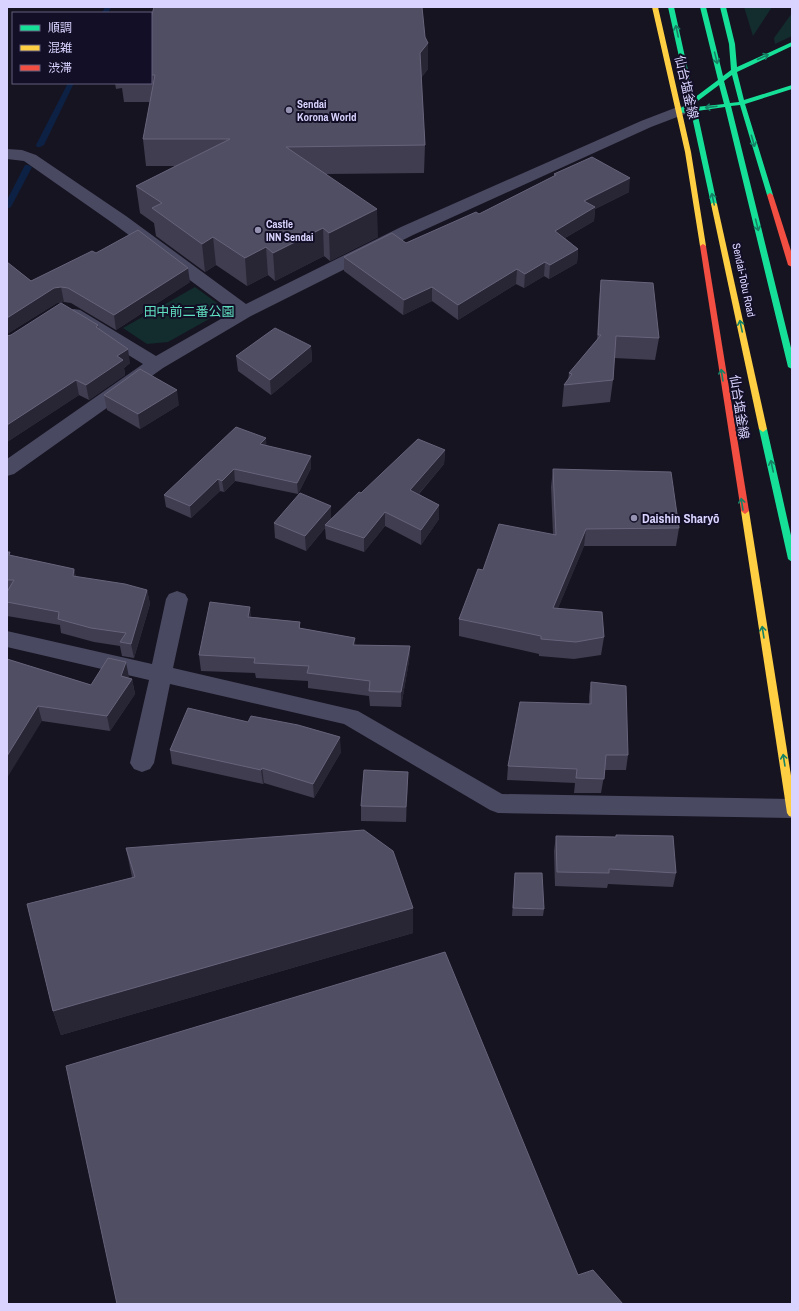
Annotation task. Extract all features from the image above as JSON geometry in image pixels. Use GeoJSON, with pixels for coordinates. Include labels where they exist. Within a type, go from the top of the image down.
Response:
{"type":"FeatureCollection","features":[{"type":"Feature","properties":{"kind":"main road","name":"仙台塩釜線"},"geometry":{"type":"LineString","coordinates":[[655,7],[680,111],[688,152],[792,813]]}},
{"type":"Feature","properties":{"kind":"main road","name":"Sendai-Tobu Road"},"geometry":{"type":"LineString","coordinates":[[671,7],[792,559]]}},
{"type":"Feature","properties":{"kind":"main road","name":"Sendai-Tobu Road"},"geometry":{"type":"LineString","coordinates":[[703,7],[792,367]]}},
{"type":"Feature","properties":{"kind":"main road"},"geometry":{"type":"LineString","coordinates":[[723,7],[732,44],[734,70],[742,103],[792,265]]}},
{"type":"Feature","properties":{"kind":"main road"},"geometry":{"type":"LineString","coordinates":[[680,111],[734,70],[792,44]]}},
{"type":"Feature","properties":{"kind":"main road"},"geometry":{"type":"LineString","coordinates":[[680,111],[742,103],[792,87]]}},
{"type":"Feature","properties":{"kind":"street"},"geometry":{"type":"LineString","coordinates":[[7,469],[156,364],[245,312],[407,231],[646,124],[680,111]]}},
{"type":"Feature","properties":{"kind":"street"},"geometry":{"type":"LineString","coordinates":[[7,154],[22,155],[30,158],[105,209],[245,312]]}},
{"type":"Feature","properties":{"kind":"street"},"geometry":{"type":"LineString","coordinates":[[57,312],[64,308],[156,364]]}},
{"type":"Feature","properties":{"kind":"street"},"geometry":{"type":"LineString","coordinates":[[142,763],[177,599]]}},
{"type":"Feature","properties":{"kind":"street"},"geometry":{"type":"LineString","coordinates":[[10,644],[161,674],[350,717],[498,803],[792,809]]}},
{"type":"Feature","properties":{"kind":"green space"},"geometry":{"type":"Polygon","coordinates":[[[744,7],[772,7],[753,36],[744,7]]]}},
{"type":"Feature","properties":{"kind":"green space"},"geometry":{"type":"Polygon","coordinates":[[[792,13],[792,36],[775,44],[774,38],[792,13]]]}},
{"type":"Feature","properties":{"kind":"green space","name":"田中前二番公園"},"geometry":{"type":"Polygon","coordinates":[[[195,287],[217,303],[218,314],[168,342],[147,344],[123,328],[195,287]]]}},
{"type":"Feature","properties":{"kind":"building","name":"Sendai Korona World"},"geometry":{"type":"Polygon","coordinates":[[[154,7],[422,7],[425,37],[428,43],[420,53],[425,145],[286,147],[377,209],[329,233],[323,228],[273,253],[266,247],[245,258],[213,237],[202,244],[152,208],[162,203],[136,186],[230,139],[143,139],[155,75],[152,75],[152,14],[154,7]]]}},
{"type":"Feature","properties":{"kind":"building"},"geometry":{"type":"Polygon","coordinates":[[[592,157],[630,178],[584,201],[595,207],[555,231],[578,249],[550,265],[545,262],[525,274],[517,269],[458,305],[432,287],[404,300],[344,257],[392,233],[406,243],[476,212],[479,214],[556,175],[554,174],[592,157]]]}},
{"type":"Feature","properties":{"kind":"building"},"geometry":{"type":"Polygon","coordinates":[[[138,230],[188,268],[114,315],[68,288],[61,287],[54,288],[7,318],[7,262],[31,281],[92,251],[96,253],[138,230]]]}},
{"type":"Feature","properties":{"kind":"building"},"geometry":{"type":"Polygon","coordinates":[[[601,280],[653,283],[659,338],[616,336],[613,380],[564,385],[572,374],[569,373],[601,335],[598,335],[601,280]]]}},
{"type":"Feature","properties":{"kind":"building"},"geometry":{"type":"Polygon","coordinates":[[[61,303],[98,325],[96,327],[128,349],[117,356],[123,360],[86,385],[76,380],[7,425],[7,336],[11,335],[61,303]]]}},
{"type":"Feature","properties":{"kind":"building"},"geometry":{"type":"Polygon","coordinates":[[[275,328],[311,346],[270,380],[236,356],[275,328]]]}},
{"type":"Feature","properties":{"kind":"building"},"geometry":{"type":"Polygon","coordinates":[[[140,369],[177,390],[138,414],[104,395],[140,369]]]}},
{"type":"Feature","properties":{"kind":"building"},"geometry":{"type":"Polygon","coordinates":[[[236,427],[266,438],[260,444],[311,456],[297,483],[234,469],[222,481],[218,479],[190,506],[164,495],[236,427]]]}},
{"type":"Feature","properties":{"kind":"building"},"geometry":{"type":"Polygon","coordinates":[[[418,439],[445,450],[410,490],[439,505],[421,530],[385,512],[364,538],[325,525],[359,492],[361,493],[418,439]]]}},
{"type":"Feature","properties":{"kind":"building"},"geometry":{"type":"Polygon","coordinates":[[[553,469],[671,472],[679,528],[586,529],[553,608],[602,612],[604,637],[576,642],[541,639],[541,636],[459,619],[478,569],[483,570],[499,524],[556,535],[553,469]]]}},
{"type":"Feature","properties":{"kind":"building"},"geometry":{"type":"Polygon","coordinates":[[[300,493],[331,506],[305,536],[274,523],[300,493]]]}},
{"type":"Feature","properties":{"kind":"building"},"geometry":{"type":"Polygon","coordinates":[[[7,552],[10,552],[9,555],[74,569],[73,576],[125,584],[147,590],[131,644],[120,642],[126,633],[91,628],[58,619],[59,612],[7,602],[7,592],[14,580],[7,580],[7,552]]]}},
{"type":"Feature","properties":{"kind":"building"},"geometry":{"type":"Polygon","coordinates":[[[210,602],[250,607],[248,617],[300,622],[299,628],[355,638],[353,645],[410,646],[401,692],[369,691],[370,681],[307,673],[309,666],[254,663],[255,658],[199,655],[210,602]]]}},
{"type":"Feature","properties":{"kind":"building"},"geometry":{"type":"Polygon","coordinates":[[[108,658],[126,662],[121,676],[132,679],[107,716],[38,706],[7,756],[7,659],[91,685],[108,658]]]}},
{"type":"Feature","properties":{"kind":"building"},"geometry":{"type":"Polygon","coordinates":[[[591,682],[626,686],[628,755],[606,755],[604,779],[576,778],[577,769],[508,766],[520,702],[591,704],[591,682]]]}},
{"type":"Feature","properties":{"kind":"building"},"geometry":{"type":"Polygon","coordinates":[[[188,708],[248,722],[251,716],[298,725],[340,737],[313,784],[262,768],[261,770],[170,750],[188,708]]]}},
{"type":"Feature","properties":{"kind":"building"},"geometry":{"type":"Polygon","coordinates":[[[364,770],[408,772],[406,807],[361,806],[364,770]]]}},
{"type":"Feature","properties":{"kind":"building"},"geometry":{"type":"Polygon","coordinates":[[[364,830],[393,851],[413,908],[53,1011],[27,904],[135,877],[126,848],[364,830]]]}},
{"type":"Feature","properties":{"kind":"building"},"geometry":{"type":"Polygon","coordinates":[[[616,835],[673,836],[676,873],[609,869],[609,873],[557,872],[556,836],[616,837],[616,835]]]}},
{"type":"Feature","properties":{"kind":"building"},"geometry":{"type":"Polygon","coordinates":[[[515,873],[542,873],[544,909],[513,908],[515,873]]]}},
{"type":"Feature","properties":{"kind":"building"},"geometry":{"type":"Polygon","coordinates":[[[445,952],[578,1275],[593,1270],[623,1304],[117,1304],[66,1066],[445,952]]]}},
{"type":"Feature","properties":{"kind":"waterway"},"geometry":{"type":"LineString","coordinates":[[106,12],[108,7]]}},
{"type":"Feature","properties":{"kind":"waterway"},"geometry":{"type":"LineString","coordinates":[[40,145],[70,84]]}},
{"type":"Feature","properties":{"kind":"waterway"},"geometry":{"type":"LineString","coordinates":[[7,207],[28,167]]}},
{"type":"Feature","properties":{"kind":"traffic: fast"},"geometry":{"type":"LineString","coordinates":[[671,7],[714,204]]}},
{"type":"Feature","properties":{"kind":"traffic: fast"},"geometry":{"type":"LineString","coordinates":[[703,7],[792,367]]}},
{"type":"Feature","properties":{"kind":"traffic: fast"},"geometry":{"type":"LineString","coordinates":[[723,7],[732,44],[734,71],[742,103],[770,195]]}},
{"type":"Feature","properties":{"kind":"traffic: fast"},"geometry":{"type":"LineString","coordinates":[[680,111],[734,71],[792,44]]}},
{"type":"Feature","properties":{"kind":"traffic: fast"},"geometry":{"type":"LineString","coordinates":[[681,111],[742,103],[792,87]]}},
{"type":"Feature","properties":{"kind":"traffic: fast"},"geometry":{"type":"LineString","coordinates":[[763,429],[792,559]]}},
{"type":"Feature","properties":{"kind":"traffic: slow"},"geometry":{"type":"LineString","coordinates":[[655,7],[688,152],[703,246]]}},
{"type":"Feature","properties":{"kind":"traffic: slow"},"geometry":{"type":"LineString","coordinates":[[714,204],[763,429]]}},
{"type":"Feature","properties":{"kind":"traffic: slow"},"geometry":{"type":"LineString","coordinates":[[745,511],[792,813]]}},
{"type":"Feature","properties":{"kind":"traffic: jam"},"geometry":{"type":"LineString","coordinates":[[770,195],[792,265]]}},
{"type":"Feature","properties":{"kind":"traffic: jam"},"geometry":{"type":"LineString","coordinates":[[703,246],[745,511]]}},
{"type":"Feature","properties":{"kind":"place","name":"Sendai Korona World"},"geometry":{"type":"Point","coordinates":[289,110]}},
{"type":"Feature","properties":{"kind":"place","name":"Castle INN Sendai"},"geometry":{"type":"Point","coordinates":[258,230]}},
{"type":"Feature","properties":{"kind":"place","name":"Daishin Sharyō"},"geometry":{"type":"Point","coordinates":[634,518]}}]}
